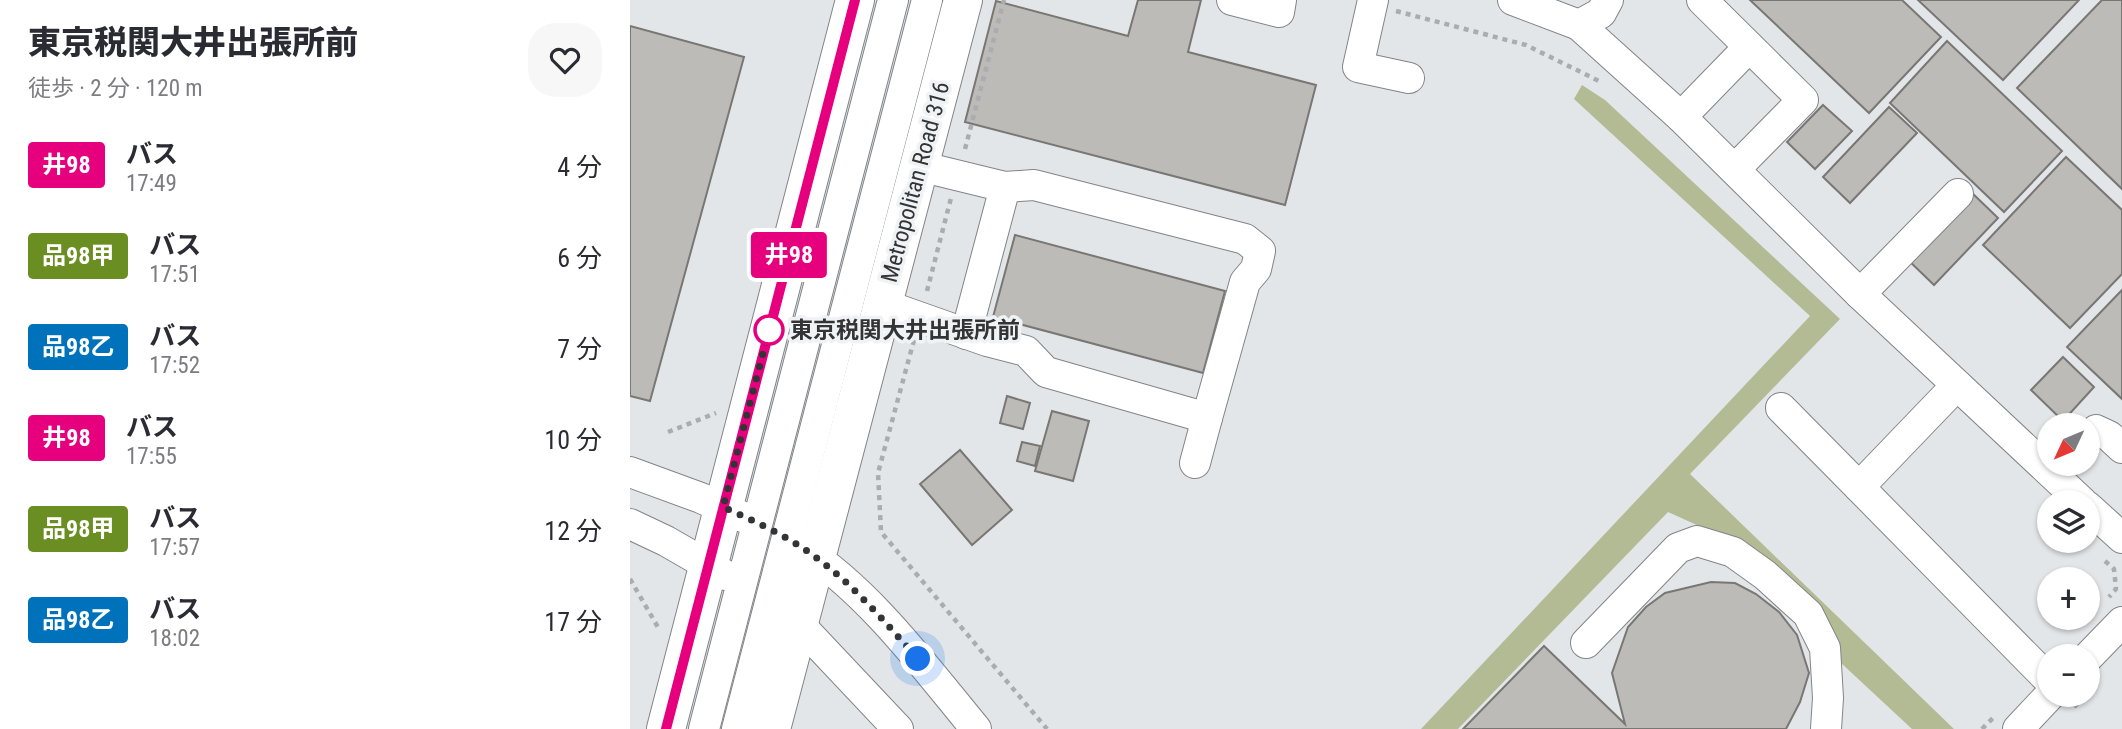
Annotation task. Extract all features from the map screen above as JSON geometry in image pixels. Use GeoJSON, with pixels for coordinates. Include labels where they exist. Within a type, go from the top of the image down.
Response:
{"type":"FeatureCollection","features":[{"type":"Feature","properties":{"kind":"main road"},"geometry":{"type":"LineString","coordinates":[[666,729],[855,0]]}},
{"type":"Feature","properties":{"kind":"main road","name":"Metropolitan Road 316"},"geometry":{"type":"LineString","coordinates":[[771,729],[784,613],[801,547],[882,304],[963,0]]}},
{"type":"Feature","properties":{"kind":"street"},"geometry":{"type":"LineString","coordinates":[[704,729],[893,0]]}},
{"type":"Feature","properties":{"kind":"street"},"geometry":{"type":"LineString","coordinates":[[801,547],[928,0]]}},
{"type":"Feature","properties":{"kind":"street"},"geometry":{"type":"LineString","coordinates":[[1231,0],[1279,12],[1281,0]]}},
{"type":"Feature","properties":{"kind":"street"},"geometry":{"type":"LineString","coordinates":[[1513,0],[1601,13],[1608,0]]}},
{"type":"Feature","properties":{"kind":"street"},"geometry":{"type":"LineString","coordinates":[[1702,0],[1803,100],[1735,169]]}},
{"type":"Feature","properties":{"kind":"street"},"geometry":{"type":"LineString","coordinates":[[1372,2],[1358,67],[1409,78]]}},
{"type":"Feature","properties":{"kind":"street"},"geometry":{"type":"LineString","coordinates":[[1580,12],[1681,117],[1860,294],[1957,386],[2037,453]]}},
{"type":"Feature","properties":{"kind":"street"},"geometry":{"type":"LineString","coordinates":[[1681,117],[1749,47]]}},
{"type":"Feature","properties":{"kind":"street"},"geometry":{"type":"LineString","coordinates":[[919,166],[1005,187],[1034,185],[1245,239],[1260,251],[1256,269],[1245,282],[1195,463]]}},
{"type":"Feature","properties":{"kind":"street"},"geometry":{"type":"LineString","coordinates":[[966,334],[1005,187]]}},
{"type":"Feature","properties":{"kind":"street"},"geometry":{"type":"LineString","coordinates":[[1860,294],[1958,194]]}},
{"type":"Feature","properties":{"kind":"street"},"geometry":{"type":"LineString","coordinates":[[882,304],[966,334],[1026,351],[1046,372],[1207,418]]}},
{"type":"Feature","properties":{"kind":"street"},"geometry":{"type":"LineString","coordinates":[[1859,487],[1957,386]]}},
{"type":"Feature","properties":{"kind":"street"},"geometry":{"type":"LineString","coordinates":[[1781,408],[2037,668]]}},
{"type":"Feature","properties":{"kind":"street"},"geometry":{"type":"LineString","coordinates":[[2100,432],[2122,448]]}},
{"type":"Feature","properties":{"kind":"street"},"geometry":{"type":"LineString","coordinates":[[630,472],[723,507],[801,547],[861,598],[918,659],[976,729]]}},
{"type":"Feature","properties":{"kind":"street"},"geometry":{"type":"LineString","coordinates":[[2062,476],[2073,490]]}},
{"type":"Feature","properties":{"kind":"street"},"geometry":{"type":"LineString","coordinates":[[630,524],[708,564],[784,613],[898,729]]}},
{"type":"Feature","properties":{"kind":"street"},"geometry":{"type":"LineString","coordinates":[[2100,528],[2113,549]]}},
{"type":"Feature","properties":{"kind":"street"},"geometry":{"type":"LineString","coordinates":[[1586,643],[1678,548],[1697,541],[1733,552],[1765,575],[1808,614],[1825,648],[1828,698],[1826,729]]}},
{"type":"Feature","properties":{"kind":"street"},"geometry":{"type":"LineString","coordinates":[[2095,644],[2115,610]]}},
{"type":"Feature","properties":{"kind":"street"},"geometry":{"type":"LineString","coordinates":[[737,729],[784,613]]}},
{"type":"Feature","properties":{"kind":"street"},"geometry":{"type":"LineString","coordinates":[[918,659],[995,729]]}},
{"type":"Feature","properties":{"kind":"street"},"geometry":{"type":"LineString","coordinates":[[2018,729],[2039,707]]}},
{"type":"Feature","properties":{"kind":"path"},"geometry":{"type":"LineString","coordinates":[[1004,0],[878,472],[881,532],[1047,729]]}},
{"type":"Feature","properties":{"kind":"path"},"geometry":{"type":"LineString","coordinates":[[1372,2],[1526,45],[1608,86]]}},
{"type":"Feature","properties":{"kind":"path"},"geometry":{"type":"LineString","coordinates":[[2113,549],[2115,610]]}},
{"type":"Feature","properties":{"kind":"path"},"geometry":{"type":"LineString","coordinates":[[630,579],[659,628],[656,641]]}},
{"type":"Feature","properties":{"kind":"green space"},"geometry":{"type":"Polygon","coordinates":[[[1582,85],[1605,100],[1840,319],[1690,474],[1954,729],[1912,729],[1841,663],[1826,633],[1741,545],[1668,512],[1458,729],[1421,729],[1810,316],[1574,99],[1582,85]]]}},
{"type":"Feature","properties":{"kind":"building"},"geometry":{"type":"Polygon","coordinates":[[[1138,0],[1201,0],[1188,52],[1316,85],[1285,205],[965,122],[996,1],[1128,36],[1138,0]]]}},
{"type":"Feature","properties":{"kind":"building"},"geometry":{"type":"Polygon","coordinates":[[[1750,0],[1902,0],[1941,37],[1869,113],[1750,0]]]}},
{"type":"Feature","properties":{"kind":"building"},"geometry":{"type":"Polygon","coordinates":[[[1918,0],[2079,0],[2003,80],[1918,0]]]}},
{"type":"Feature","properties":{"kind":"building"},"geometry":{"type":"Polygon","coordinates":[[[2102,0],[2122,0],[2122,189],[2017,88],[2102,0]]]}},
{"type":"Feature","properties":{"kind":"building"},"geometry":{"type":"Polygon","coordinates":[[[630,26],[744,57],[650,401],[630,396],[630,26]]]}},
{"type":"Feature","properties":{"kind":"building"},"geometry":{"type":"Polygon","coordinates":[[[1947,41],[2062,151],[2004,212],[1890,103],[1947,41]]]}},
{"type":"Feature","properties":{"kind":"building"},"geometry":{"type":"Polygon","coordinates":[[[1823,105],[1852,131],[1815,169],[1787,142],[1823,105]]]}},
{"type":"Feature","properties":{"kind":"building"},"geometry":{"type":"Polygon","coordinates":[[[1889,107],[1917,133],[1850,203],[1823,177],[1889,107]]]}},
{"type":"Feature","properties":{"kind":"building"},"geometry":{"type":"Polygon","coordinates":[[[2066,157],[2122,210],[2122,274],[2070,328],[1983,245],[2066,157]]]}},
{"type":"Feature","properties":{"kind":"building"},"geometry":{"type":"Polygon","coordinates":[[[1969,190],[1998,218],[1934,285],[1905,257],[1969,190]]]}},
{"type":"Feature","properties":{"kind":"building"},"geometry":{"type":"Polygon","coordinates":[[[1015,235],[1225,291],[1203,373],[993,317],[1015,235]]]}},
{"type":"Feature","properties":{"kind":"building"},"geometry":{"type":"Polygon","coordinates":[[[2122,290],[2122,399],[2067,347],[2122,290]]]}},
{"type":"Feature","properties":{"kind":"building"},"geometry":{"type":"Polygon","coordinates":[[[2063,357],[2094,387],[2070,413],[2055,413],[2031,390],[2063,357]]]}},
{"type":"Feature","properties":{"kind":"building"},"geometry":{"type":"Polygon","coordinates":[[[1007,396],[1030,403],[1023,429],[1000,423],[1007,396]]]}},
{"type":"Feature","properties":{"kind":"building"},"geometry":{"type":"Polygon","coordinates":[[[1052,411],[1089,421],[1073,481],[1035,471],[1052,411]]]}},
{"type":"Feature","properties":{"kind":"building"},"geometry":{"type":"Polygon","coordinates":[[[1022,442],[1040,446],[1035,466],[1017,461],[1022,442]]]}},
{"type":"Feature","properties":{"kind":"building"},"geometry":{"type":"Polygon","coordinates":[[[960,450],[1012,510],[972,545],[920,484],[960,450]]]}},
{"type":"Feature","properties":{"kind":"building"},"geometry":{"type":"Polygon","coordinates":[[[1711,582],[1735,583],[1756,594],[1779,612],[1797,635],[1809,673],[1800,702],[1786,729],[1463,729],[1544,646],[1625,724],[1612,673],[1628,627],[1646,607],[1665,593],[1711,582]]]}},
{"type":"Feature","properties":{"kind":"bus line","name":"井98"},"geometry":{"type":"LineString","coordinates":[[666,729],[855,0]]}},
{"type":"Feature","properties":{"kind":"place","name":"東京税関大井出張所前"},"geometry":{"type":"Point","coordinates":[769,330]}},
{"type":"Feature","properties":{"kind":"route"},"geometry":{"type":"LineString","coordinates":[[769,330],[723,507],[787,538],[815,556],[861,598],[918,659]]}}]}
